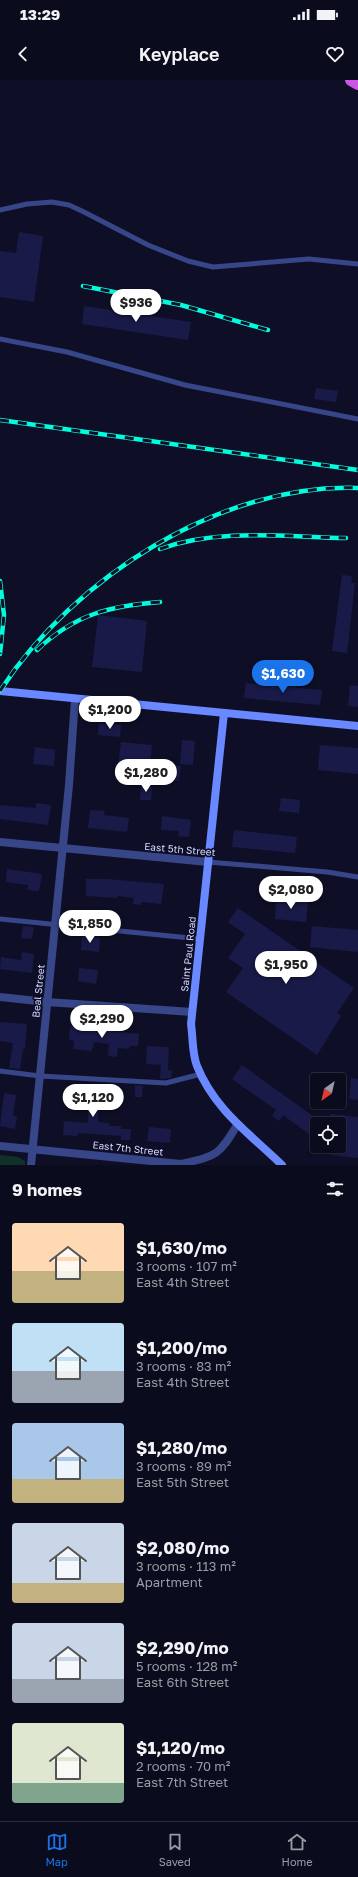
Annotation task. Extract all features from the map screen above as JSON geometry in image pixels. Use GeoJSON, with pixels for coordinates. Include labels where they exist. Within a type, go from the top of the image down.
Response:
{"type":"FeatureCollection","features":[{"type":"Feature","properties":{"kind":"highway"},"geometry":{"type":"LineString","coordinates":[[351,80],[358,84]]}},
{"type":"Feature","properties":{"kind":"main road"},"geometry":{"type":"LineString","coordinates":[[0,690],[75,699],[358,726]]}},
{"type":"Feature","properties":{"kind":"main road","name":"Saint Paul Road"},"geometry":{"type":"LineString","coordinates":[[224,713],[191,1024],[197,1065],[214,1098],[237,1125],[258,1141],[282,1165]]}},
{"type":"Feature","properties":{"kind":"street","name":"Beal Street"},"geometry":{"type":"LineString","coordinates":[[31,1165],[63,848],[75,699]]}},
{"type":"Feature","properties":{"kind":"street","name":"East 5th Street"},"geometry":{"type":"LineString","coordinates":[[0,842],[208,862]]}},
{"type":"Feature","properties":{"kind":"street"},"geometry":{"type":"LineString","coordinates":[[0,997],[47,1002],[192,1012]]}},
{"type":"Feature","properties":{"kind":"street","name":"East 7th Street"},"geometry":{"type":"LineString","coordinates":[[0,1146],[181,1164],[203,1159],[218,1153],[237,1125]]}},
{"type":"Feature","properties":{"kind":"lane"},"geometry":{"type":"LineString","coordinates":[[0,210],[52,202],[69,205],[148,245],[188,261],[213,267],[309,259],[358,264]]}},
{"type":"Feature","properties":{"kind":"lane"},"geometry":{"type":"LineString","coordinates":[[0,339],[67,352],[185,385],[358,418]]}},
{"type":"Feature","properties":{"kind":"lane","name":"East 5th Street"},"geometry":{"type":"LineString","coordinates":[[208,862],[327,872],[358,877]]}},
{"type":"Feature","properties":{"kind":"lane"},"geometry":{"type":"LineString","coordinates":[[0,919],[200,939]]}},
{"type":"Feature","properties":{"kind":"lane"},"geometry":{"type":"LineString","coordinates":[[0,1071],[40,1076],[166,1083],[201,1074]]}},
{"type":"Feature","properties":{"kind":"green space"},"geometry":{"type":"Polygon","coordinates":[[[0,1155],[18,1157],[25,1161],[25,1165],[0,1165],[0,1155]]]}},
{"type":"Feature","properties":{"kind":"building"},"geometry":{"type":"Polygon","coordinates":[[[19,232],[43,236],[34,302],[0,297],[0,251],[16,253],[19,232]]]}},
{"type":"Feature","properties":{"kind":"building"},"geometry":{"type":"Polygon","coordinates":[[[84,306],[191,322],[188,340],[82,324],[84,306]]]}},
{"type":"Feature","properties":{"kind":"building"},"geometry":{"type":"Polygon","coordinates":[[[316,388],[338,391],[336,402],[314,399],[316,388]]]}},
{"type":"Feature","properties":{"kind":"building"},"geometry":{"type":"Polygon","coordinates":[[[342,575],[352,576],[351,583],[355,583],[347,653],[332,651],[342,575]]]}},
{"type":"Feature","properties":{"kind":"building"},"geometry":{"type":"Polygon","coordinates":[[[98,615],[147,621],[142,672],[92,667],[98,615]]]}},
{"type":"Feature","properties":{"kind":"building"},"geometry":{"type":"Polygon","coordinates":[[[246,683],[322,690],[320,705],[244,698],[246,683]]]}},
{"type":"Feature","properties":{"kind":"building"},"geometry":{"type":"Polygon","coordinates":[[[350,685],[358,686],[358,707],[348,706],[350,685]]]}},
{"type":"Feature","properties":{"kind":"building"},"geometry":{"type":"Polygon","coordinates":[[[99,723],[121,725],[120,737],[98,735],[99,723]]]}},
{"type":"Feature","properties":{"kind":"building"},"geometry":{"type":"Polygon","coordinates":[[[182,740],[195,741],[193,765],[180,764],[182,740]]]}},
{"type":"Feature","properties":{"kind":"building"},"geometry":{"type":"Polygon","coordinates":[[[121,742],[152,745],[150,763],[181,766],[179,781],[156,779],[157,772],[118,767],[121,742]]]}},
{"type":"Feature","properties":{"kind":"building"},"geometry":{"type":"Polygon","coordinates":[[[320,745],[358,748],[358,774],[318,770],[320,745]]]}},
{"type":"Feature","properties":{"kind":"building"},"geometry":{"type":"Polygon","coordinates":[[[35,747],[55,750],[54,766],[33,764],[35,747]]]}},
{"type":"Feature","properties":{"kind":"building"},"geometry":{"type":"Polygon","coordinates":[[[141,786],[152,787],[151,800],[140,800],[141,786]]]}},
{"type":"Feature","properties":{"kind":"building"},"geometry":{"type":"Polygon","coordinates":[[[281,798],[300,800],[299,813],[279,811],[281,798]]]}},
{"type":"Feature","properties":{"kind":"building"},"geometry":{"type":"Polygon","coordinates":[[[36,803],[51,805],[48,825],[0,819],[0,805],[36,808],[36,803]]]}},
{"type":"Feature","properties":{"kind":"building"},"geometry":{"type":"Polygon","coordinates":[[[90,810],[105,811],[104,815],[129,818],[127,832],[88,828],[90,810]]]}},
{"type":"Feature","properties":{"kind":"building"},"geometry":{"type":"Polygon","coordinates":[[[162,816],[191,820],[189,837],[178,836],[179,831],[161,830],[162,816]]]}},
{"type":"Feature","properties":{"kind":"building"},"geometry":{"type":"Polygon","coordinates":[[[234,830],[297,837],[295,853],[232,847],[234,830]]]}},
{"type":"Feature","properties":{"kind":"building"},"geometry":{"type":"Polygon","coordinates":[[[7,869],[42,874],[39,891],[27,890],[28,885],[6,882],[7,869]]]}},
{"type":"Feature","properties":{"kind":"building"},"geometry":{"type":"Polygon","coordinates":[[[86,879],[107,879],[164,884],[161,904],[141,902],[141,905],[133,904],[134,898],[118,896],[117,898],[86,896],[86,879]]]}},
{"type":"Feature","properties":{"kind":"building"},"geometry":{"type":"Polygon","coordinates":[[[276,899],[308,902],[306,922],[275,919],[276,899]]]}},
{"type":"Feature","properties":{"kind":"building"},"geometry":{"type":"Polygon","coordinates":[[[238,908],[354,988],[337,1013],[341,1016],[317,1055],[226,992],[243,968],[228,958],[245,934],[228,922],[238,908]]]}},
{"type":"Feature","properties":{"kind":"building"},"geometry":{"type":"Polygon","coordinates":[[[23,926],[34,927],[32,939],[21,938],[23,926]]]}},
{"type":"Feature","properties":{"kind":"building"},"geometry":{"type":"Polygon","coordinates":[[[312,926],[358,930],[358,952],[310,947],[312,926]]]}},
{"type":"Feature","properties":{"kind":"building"},"geometry":{"type":"Polygon","coordinates":[[[82,936],[100,938],[99,952],[81,950],[82,936]]]}},
{"type":"Feature","properties":{"kind":"building"},"geometry":{"type":"Polygon","coordinates":[[[22,952],[34,954],[32,973],[0,969],[1,957],[21,960],[22,952]]]}},
{"type":"Feature","properties":{"kind":"building"},"geometry":{"type":"Polygon","coordinates":[[[79,968],[98,970],[96,984],[78,981],[79,968]]]}},
{"type":"Feature","properties":{"kind":"building"},"geometry":{"type":"Polygon","coordinates":[[[0,1022],[27,1024],[25,1049],[23,1049],[20,1069],[9,1068],[13,1043],[0,1041],[0,1022]]]}},
{"type":"Feature","properties":{"kind":"building"},"geometry":{"type":"Polygon","coordinates":[[[70,1026],[139,1034],[138,1046],[130,1046],[129,1049],[118,1048],[117,1057],[108,1056],[109,1044],[94,1042],[92,1051],[73,1049],[74,1041],[69,1040],[70,1026]]]}},
{"type":"Feature","properties":{"kind":"building"},"geometry":{"type":"Polygon","coordinates":[[[147,1046],[169,1047],[168,1070],[172,1071],[171,1078],[160,1079],[161,1065],[146,1064],[147,1046]]]}},
{"type":"Feature","properties":{"kind":"building"},"geometry":{"type":"Polygon","coordinates":[[[242,1065],[314,1117],[310,1117],[310,1135],[283,1115],[279,1121],[272,1116],[276,1110],[232,1079],[242,1065]]]}},
{"type":"Feature","properties":{"kind":"building"},"geometry":{"type":"Polygon","coordinates":[[[351,1078],[358,1079],[358,1100],[349,1099],[351,1078]]]}},
{"type":"Feature","properties":{"kind":"building"},"geometry":{"type":"Polygon","coordinates":[[[135,1085],[143,1086],[142,1097],[135,1097],[135,1085]]]}},
{"type":"Feature","properties":{"kind":"building"},"geometry":{"type":"Polygon","coordinates":[[[68,1087],[88,1089],[99,1088],[98,1122],[109,1123],[109,1126],[121,1126],[121,1129],[131,1129],[130,1140],[121,1140],[121,1136],[79,1133],[77,1136],[63,1135],[64,1121],[88,1123],[88,1097],[67,1095],[68,1087]]]}},
{"type":"Feature","properties":{"kind":"building"},"geometry":{"type":"Polygon","coordinates":[[[4,1093],[16,1095],[13,1116],[17,1116],[15,1129],[0,1126],[4,1093]]]}},
{"type":"Feature","properties":{"kind":"building"},"geometry":{"type":"Polygon","coordinates":[[[330,1114],[358,1117],[358,1158],[329,1155],[329,1153],[346,1153],[346,1117],[330,1117],[330,1114]]]}},
{"type":"Feature","properties":{"kind":"building"},"geometry":{"type":"Polygon","coordinates":[[[149,1127],[171,1129],[170,1143],[147,1141],[149,1127]]]}},
{"type":"Feature","properties":{"kind":"railway"},"geometry":{"type":"LineString","coordinates":[[83,286],[181,305],[268,330]]}},
{"type":"Feature","properties":{"kind":"railway"},"geometry":{"type":"LineString","coordinates":[[0,420],[358,470]]}},
{"type":"Feature","properties":{"kind":"railway"},"geometry":{"type":"LineString","coordinates":[[0,691],[31,650],[67,611],[109,576],[155,545],[204,520],[255,502],[306,491],[358,488]]}},
{"type":"Feature","properties":{"kind":"railway"},"geometry":{"type":"LineString","coordinates":[[160,549],[182,542],[228,536],[252,535],[346,538]]}},
{"type":"Feature","properties":{"kind":"railway"},"geometry":{"type":"LineString","coordinates":[[0,581],[4,615],[0,654]]}},
{"type":"Feature","properties":{"kind":"railway"},"geometry":{"type":"LineString","coordinates":[[37,650],[65,628],[94,614],[125,606],[160,602]]}}]}
